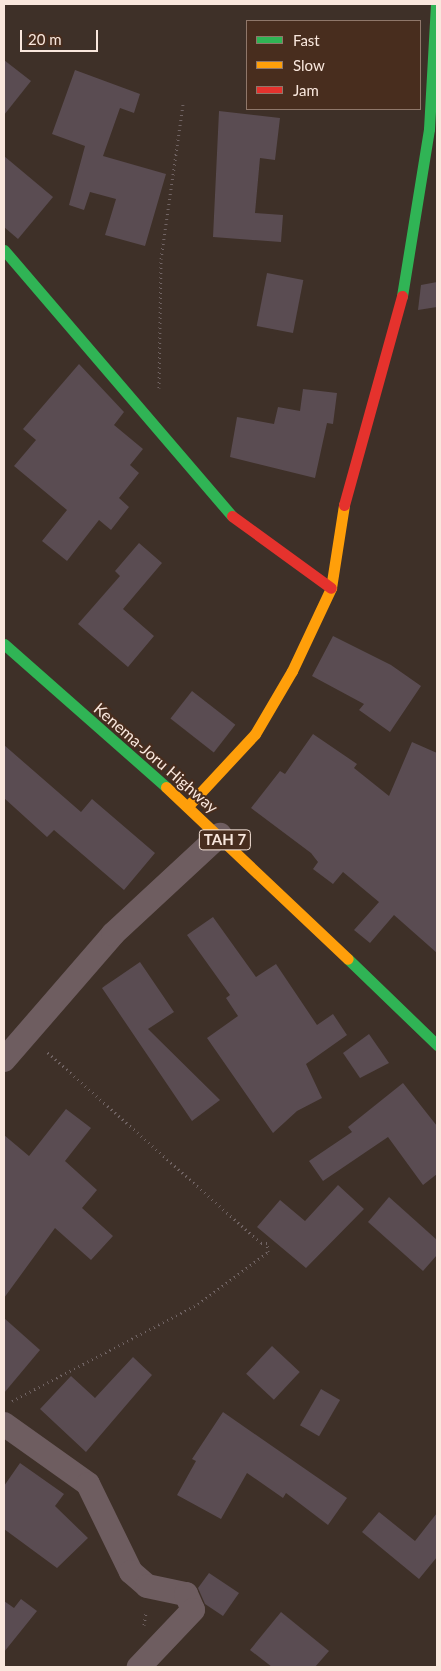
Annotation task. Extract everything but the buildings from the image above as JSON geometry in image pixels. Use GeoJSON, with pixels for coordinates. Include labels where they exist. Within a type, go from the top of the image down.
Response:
{"type":"FeatureCollection","features":[{"type":"Feature","properties":{"kind":"main road"},"geometry":{"type":"LineString","coordinates":[[188,806],[255,734],[292,671],[331,588],[343,510],[405,286],[429,129],[436,4]]}},
{"type":"Feature","properties":{"kind":"main road"},"geometry":{"type":"LineString","coordinates":[[4,250],[107,373],[158,424],[234,518],[331,588]]}},
{"type":"Feature","properties":{"kind":"main road","name":"Kenema-Joru Highway"},"geometry":{"type":"LineString","coordinates":[[4,644],[220,835],[437,1045]]}},
{"type":"Feature","properties":{"kind":"street"},"geometry":{"type":"LineString","coordinates":[[4,1060],[113,934],[220,835]]}},
{"type":"Feature","properties":{"kind":"street"},"geometry":{"type":"LineString","coordinates":[[4,1424],[88,1484],[130,1572],[148,1586],[186,1594],[193,1610],[139,1667]]}},
{"type":"Feature","properties":{"kind":"path"},"geometry":{"type":"LineString","coordinates":[[158,424],[161,259],[183,105]]}},
{"type":"Feature","properties":{"kind":"path"},"geometry":{"type":"LineString","coordinates":[[4,1405],[198,1304],[268,1252],[267,1243],[261,1243],[204,1187],[26,1034]]}},
{"type":"Feature","properties":{"kind":"traffic: fast"},"geometry":{"type":"LineString","coordinates":[[402,296],[429,129],[436,4]]}},
{"type":"Feature","properties":{"kind":"traffic: fast"},"geometry":{"type":"LineString","coordinates":[[4,250],[232,516]]}},
{"type":"Feature","properties":{"kind":"traffic: fast"},"geometry":{"type":"LineString","coordinates":[[4,644],[166,787]]}},
{"type":"Feature","properties":{"kind":"traffic: fast"},"geometry":{"type":"LineString","coordinates":[[348,959],[437,1045]]}},
{"type":"Feature","properties":{"kind":"traffic: slow"},"geometry":{"type":"LineString","coordinates":[[188,806],[255,734],[292,671],[331,588],[344,505]]}},
{"type":"Feature","properties":{"kind":"traffic: slow"},"geometry":{"type":"LineString","coordinates":[[166,787],[348,959]]}},
{"type":"Feature","properties":{"kind":"traffic: jam"},"geometry":{"type":"LineString","coordinates":[[344,505],[402,296]]}},
{"type":"Feature","properties":{"kind":"traffic: jam"},"geometry":{"type":"LineString","coordinates":[[232,516],[331,588]]}}]}
